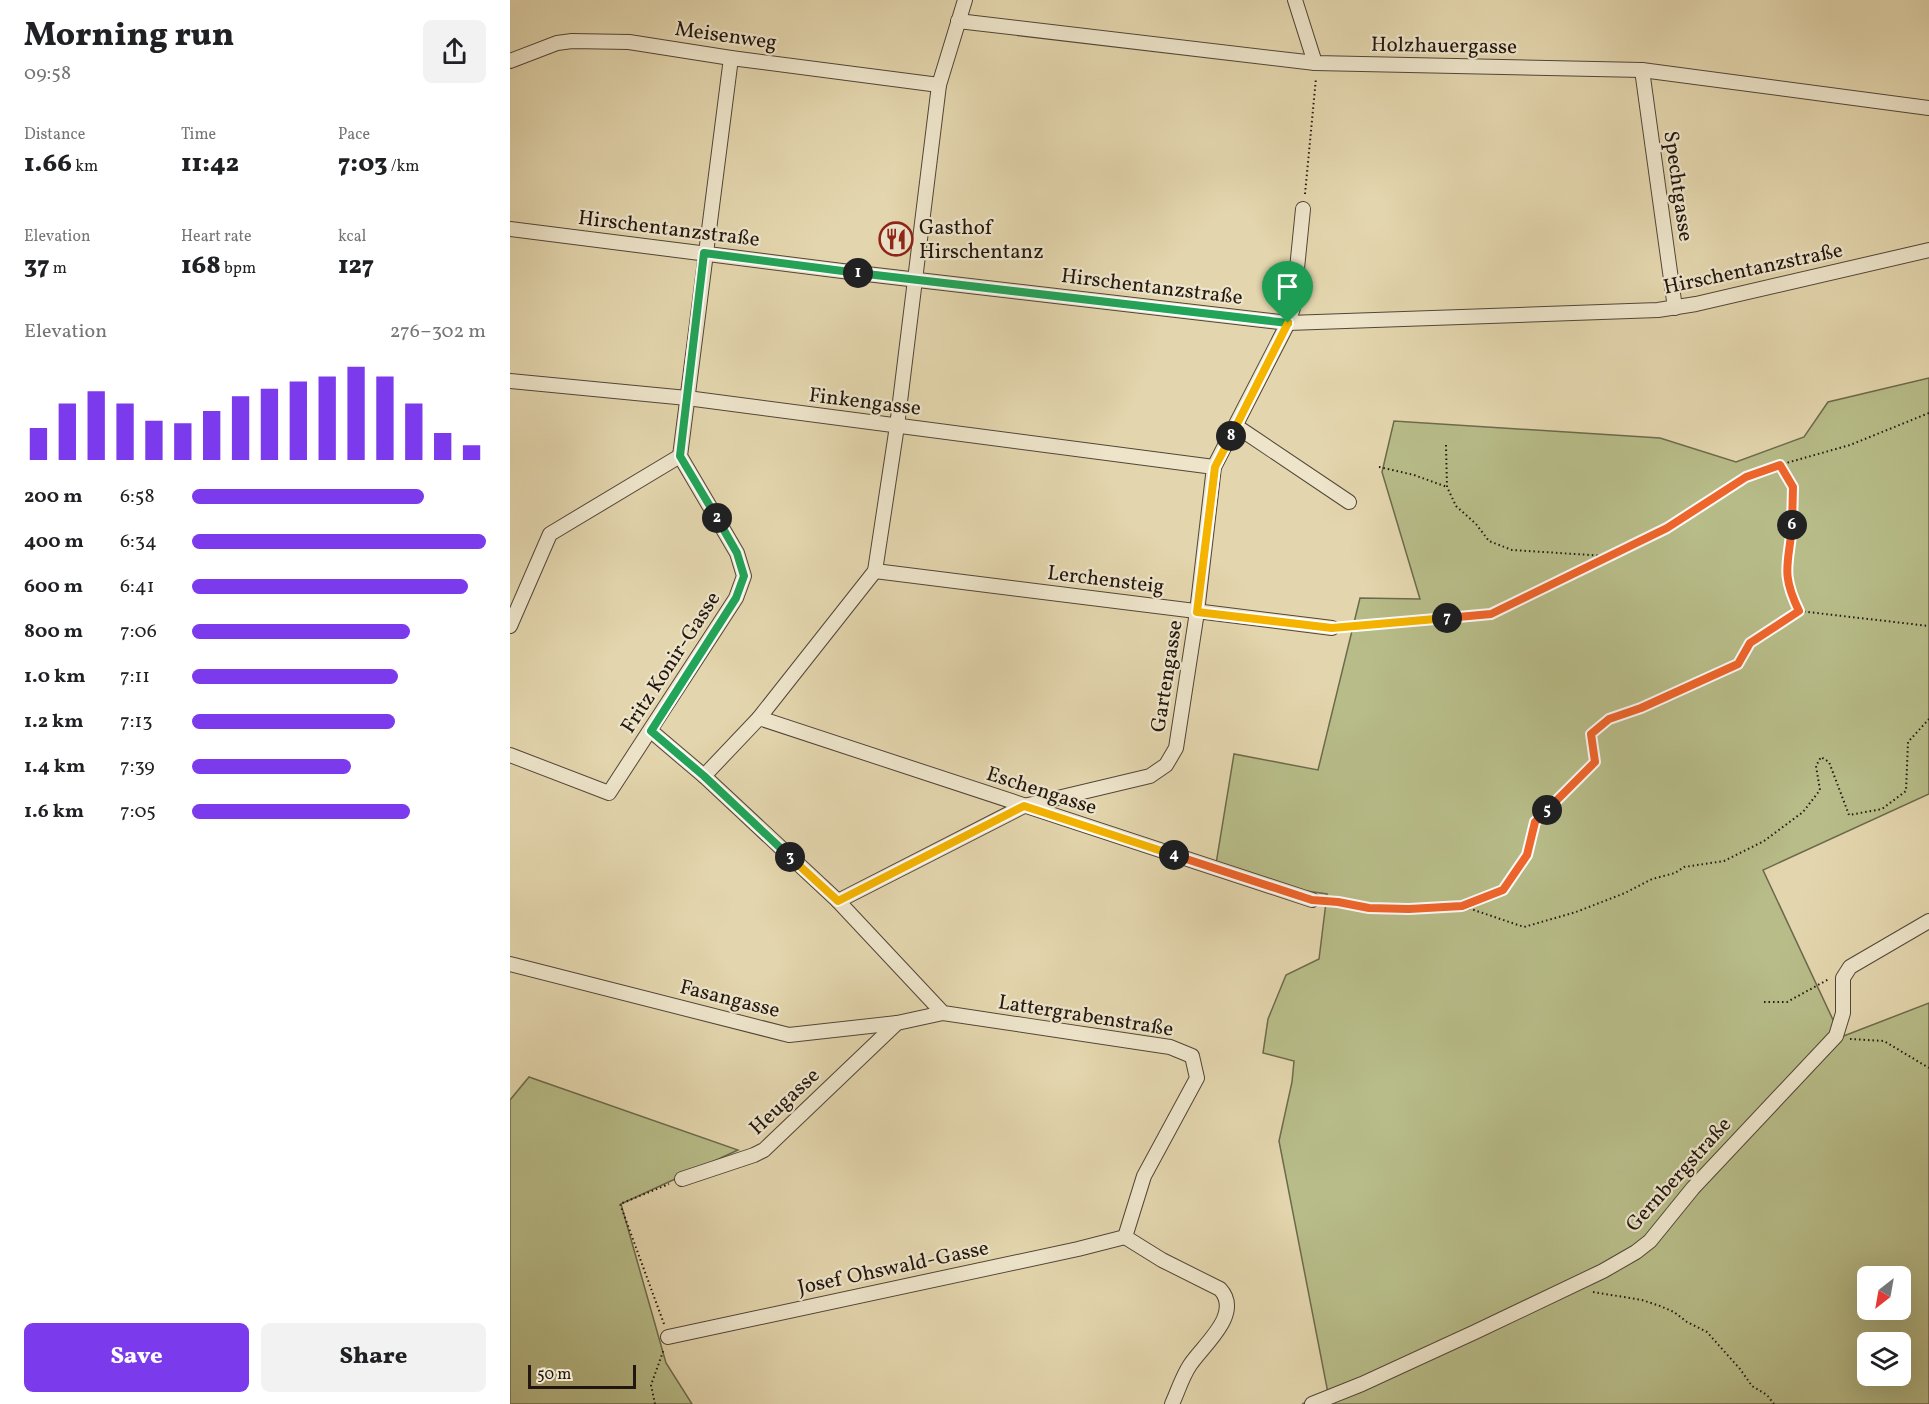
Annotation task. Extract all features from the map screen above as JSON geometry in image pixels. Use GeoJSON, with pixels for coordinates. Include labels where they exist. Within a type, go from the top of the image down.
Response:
{"type":"FeatureCollection","features":[{"type":"Feature","properties":{"kind":"street"},"geometry":{"type":"LineString","coordinates":[[704,776],[759,718],[875,571],[897,426],[939,85],[964,0]]}},
{"type":"Feature","properties":{"kind":"street"},"geometry":{"type":"LineString","coordinates":[[1295,0],[1315,63]]}},
{"type":"Feature","properties":{"kind":"street","name":"Holzhauergasse"},"geometry":{"type":"LineString","coordinates":[[958,21],[1315,63],[1642,70],[1929,108]]}},
{"type":"Feature","properties":{"kind":"street","name":"Meisenweg"},"geometry":{"type":"LineString","coordinates":[[510,61],[557,44],[589,40],[629,42],[731,58],[939,85]]}},
{"type":"Feature","properties":{"kind":"street"},"geometry":{"type":"LineString","coordinates":[[510,626],[550,534],[680,456],[704,253],[731,58]]}},
{"type":"Feature","properties":{"kind":"street","name":"Spechtgasse"},"geometry":{"type":"LineString","coordinates":[[1642,70],[1675,308]]}},
{"type":"Feature","properties":{"kind":"street","name":"Gartengasse"},"geometry":{"type":"LineString","coordinates":[[838,901],[1024,806],[1150,776],[1166,765],[1176,748],[1197,612],[1215,467],[1288,323],[1293,308],[1303,209]]}},
{"type":"Feature","properties":{"kind":"street","name":"Hirschentanzstraße"},"geometry":{"type":"LineString","coordinates":[[510,230],[1288,323],[1675,308],[1929,249]]}},
{"type":"Feature","properties":{"kind":"street","name":"Finkengasse"},"geometry":{"type":"LineString","coordinates":[[510,381],[687,398],[1215,467]]}},
{"type":"Feature","properties":{"kind":"street"},"geometry":{"type":"LineString","coordinates":[[1236,426],[1349,502]]}},
{"type":"Feature","properties":{"kind":"street","name":"Fritz Konir-Gasse"},"geometry":{"type":"LineString","coordinates":[[510,755],[609,793],[736,598],[744,576],[737,553],[680,456]]}},
{"type":"Feature","properties":{"kind":"street","name":"Lerchensteig"},"geometry":{"type":"LineString","coordinates":[[875,571],[1332,628]]}},
{"type":"Feature","properties":{"kind":"street","name":"Eschengasse"},"geometry":{"type":"LineString","coordinates":[[759,718],[1312,900]]}},
{"type":"Feature","properties":{"kind":"street"},"geometry":{"type":"LineString","coordinates":[[651,731],[704,776],[838,901],[943,1013]]}},
{"type":"Feature","properties":{"kind":"street"},"geometry":{"type":"LineString","coordinates":[[1844,978],[1847,970],[1856,961],[1929,921]]}},
{"type":"Feature","properties":{"kind":"street","name":"Fasangasse"},"geometry":{"type":"LineString","coordinates":[[510,964],[789,1035],[897,1023],[943,1013]]}},
{"type":"Feature","properties":{"kind":"street","name":"Gernbergstraße"},"geometry":{"type":"LineString","coordinates":[[1312,1404],[1362,1384],[1620,1263],[1650,1241],[1693,1188],[1830,1043],[1839,1029],[1843,1013],[1844,978]]}},
{"type":"Feature","properties":{"kind":"street","name":"Lattergrabenstraße"},"geometry":{"type":"LineString","coordinates":[[943,1013],[1170,1047],[1192,1056],[1197,1078],[1144,1176],[1125,1237]]}},
{"type":"Feature","properties":{"kind":"street","name":"Heugasse"},"geometry":{"type":"LineString","coordinates":[[682,1179],[764,1150],[897,1023]]}},
{"type":"Feature","properties":{"kind":"street"},"geometry":{"type":"LineString","coordinates":[[1125,1237],[1162,1260],[1212,1284],[1226,1295],[1228,1302],[1228,1310],[1222,1322],[1189,1366],[1172,1404]]}},
{"type":"Feature","properties":{"kind":"street","name":"Josef Ohswald-Gasse"},"geometry":{"type":"LineString","coordinates":[[668,1337],[1125,1237]]}},
{"type":"Feature","properties":{"kind":"path"},"geometry":{"type":"LineString","coordinates":[[1303,209],[1316,75],[1315,63]]}},
{"type":"Feature","properties":{"kind":"path"},"geometry":{"type":"LineString","coordinates":[[1332,628],[1491,614],[1667,528],[1746,477],[1850,445],[1929,413]]}},
{"type":"Feature","properties":{"kind":"path"},"geometry":{"type":"LineString","coordinates":[[1446,445],[1447,487],[1456,506],[1476,524],[1489,541],[1512,550],[1609,556]]}},
{"type":"Feature","properties":{"kind":"path"},"geometry":{"type":"LineString","coordinates":[[1780,465],[1793,487],[1792,528],[1786,568],[1789,591],[1799,611]]}},
{"type":"Feature","properties":{"kind":"path"},"geometry":{"type":"LineString","coordinates":[[1379,467],[1414,475],[1447,487]]}},
{"type":"Feature","properties":{"kind":"path"},"geometry":{"type":"LineString","coordinates":[[1312,900],[1369,908],[1409,909],[1462,906],[1503,890],[1527,855],[1535,822],[1595,762],[1591,734],[1609,719],[1641,708],[1738,664],[1750,643],[1799,611],[1929,626]]}},
{"type":"Feature","properties":{"kind":"path"},"geometry":{"type":"LineString","coordinates":[[1462,906],[1524,927],[1576,912],[1625,893],[1652,879],[1675,873],[1684,867],[1724,861],[1764,841],[1803,812],[1820,790],[1816,766],[1821,757],[1829,762],[1850,815],[1882,809],[1906,791],[1908,742],[1929,719]]}},
{"type":"Feature","properties":{"kind":"path"},"geometry":{"type":"LineString","coordinates":[[1764,1002],[1787,1002],[1826,980],[1844,978]]}},
{"type":"Feature","properties":{"kind":"path"},"geometry":{"type":"LineString","coordinates":[[1839,1029],[1850,1039],[1884,1041],[1929,1068]]}},
{"type":"Feature","properties":{"kind":"path"},"geometry":{"type":"LineString","coordinates":[[655,1404],[651,1385],[668,1337],[621,1204],[682,1179]]}},
{"type":"Feature","properties":{"kind":"path"},"geometry":{"type":"LineString","coordinates":[[1575,1284],[1580,1290],[1642,1300],[1674,1312],[1687,1322],[1707,1332],[1752,1386],[1767,1395],[1774,1404]]}},
{"type":"Feature","properties":{"kind":"green space"},"geometry":{"type":"Polygon","coordinates":[[[1929,378],[1929,794],[1763,870],[1841,1037],[1929,1003],[1929,1404],[1302,1404],[1328,1393],[1279,1141],[1292,1082],[1294,1061],[1263,1053],[1268,1019],[1286,975],[1319,959],[1327,894],[1292,889],[1216,864],[1234,754],[1318,770],[1360,598],[1420,599],[1382,472],[1394,421],[1660,438],[1736,462],[1804,437],[1828,402],[1929,378]]]}},
{"type":"Feature","properties":{"kind":"green space"},"geometry":{"type":"Polygon","coordinates":[[[529,1077],[738,1150],[621,1204],[666,1363],[692,1404],[510,1404],[510,1100],[529,1077]]]}},
{"type":"Feature","properties":{"kind":"place","name":"Gasthof Hirschentanz"},"geometry":{"type":"Point","coordinates":[896,239]}},
{"type":"Feature","properties":{"kind":"route"},"geometry":{"type":"LineString","coordinates":[[704,253],[1288,323],[1215,467],[1197,612],[1332,628],[1491,614],[1667,528],[1746,477],[1780,465],[1793,487],[1792,528],[1786,568],[1789,591],[1799,611],[1750,643],[1738,664],[1641,708],[1609,719],[1591,734],[1595,762],[1535,822],[1527,855],[1503,890],[1462,906],[1409,909],[1369,908],[1312,900],[1024,806],[838,901],[704,776],[651,731],[736,598],[744,576],[737,553],[680,456],[704,253]]}}]}
